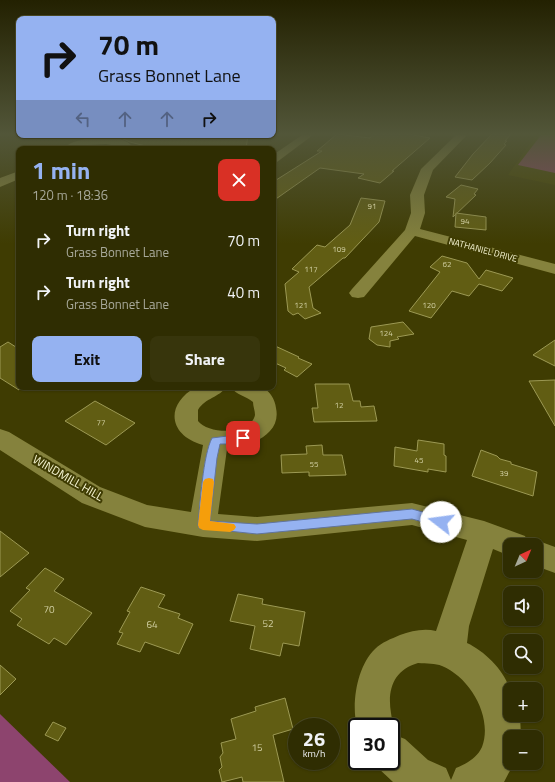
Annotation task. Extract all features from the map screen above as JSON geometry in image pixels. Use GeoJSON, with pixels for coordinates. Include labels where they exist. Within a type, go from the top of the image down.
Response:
{"type":"FeatureCollection","features":[{"type":"Feature","properties":{"kind":"street"},"geometry":{"type":"LineString","coordinates":[[358,293],[412,231],[418,213],[417,195],[426,171]]}},
{"type":"Feature","properties":{"kind":"street"},"geometry":{"type":"LineString","coordinates":[[0,183],[16,175]]}},
{"type":"Feature","properties":{"kind":"street","name":"NATHANIEL DRIVE"},"geometry":{"type":"LineString","coordinates":[[412,231],[555,269]]}},
{"type":"Feature","properties":{"kind":"street"},"geometry":{"type":"LineString","coordinates":[[208,390],[197,395],[189,403],[185,412],[186,422],[192,430],[202,437],[216,441],[230,441],[243,438],[254,432],[262,425],[266,416],[266,407],[256,392],[250,390]]}},
{"type":"Feature","properties":{"kind":"street","name":"WINDMILL HILL"},"geometry":{"type":"LineString","coordinates":[[0,438],[91,495],[145,516],[203,525],[257,529],[412,514],[484,533],[503,540]]}},
{"type":"Feature","properties":{"kind":"street"},"geometry":{"type":"LineString","coordinates":[[203,525],[212,458],[216,441]]}},
{"type":"Feature","properties":{"kind":"street"},"geometry":{"type":"LineString","coordinates":[[449,651],[453,626],[484,533]]}},
{"type":"Feature","properties":{"kind":"street"},"geometry":{"type":"LineString","coordinates":[[543,556],[555,560]]}},
{"type":"Feature","properties":{"kind":"street"},"geometry":{"type":"LineString","coordinates":[[374,718],[372,703],[374,683],[383,666],[395,654],[412,648],[430,647],[449,651],[467,661],[483,677],[495,696],[502,717],[503,740],[497,760],[484,775],[470,782]]}},
{"type":"Feature","properties":{"kind":"street"},"geometry":{"type":"LineString","coordinates":[[400,764],[422,779],[432,782]]}},
{"type":"Feature","properties":{"kind":"shaded area"},"geometry":{"type":"Polygon","coordinates":[[[510,171],[555,171],[555,185],[508,175],[510,171]]]}},
{"type":"Feature","properties":{"kind":"shaded area"},"geometry":{"type":"Polygon","coordinates":[[[0,714],[70,782],[0,782],[0,714]]]}},
{"type":"Feature","properties":{"kind":"building"},"geometry":{"type":"Polygon","coordinates":[[[290,171],[315,171],[276,199],[276,180],[290,171]]]}},
{"type":"Feature","properties":{"kind":"building"},"geometry":{"type":"Polygon","coordinates":[[[346,171],[393,171],[380,183],[358,178],[364,174],[346,171]]]}},
{"type":"Feature","properties":{"kind":"building"},"geometry":{"type":"Polygon","coordinates":[[[459,171],[481,171],[472,180],[455,177],[459,171]]]}},
{"type":"Feature","properties":{"kind":"building"},"geometry":{"type":"Polygon","coordinates":[[[461,185],[478,189],[474,194],[476,195],[453,217],[455,199],[446,197],[461,185]]]}},
{"type":"Feature","properties":{"kind":"building"},"geometry":{"type":"Polygon","coordinates":[[[361,198],[385,201],[379,222],[345,258],[343,258],[309,287],[313,308],[321,313],[305,319],[298,313],[293,315],[288,311],[285,284],[299,272],[292,269],[317,245],[325,247],[350,225],[361,198]]]}},
{"type":"Feature","properties":{"kind":"building"},"geometry":{"type":"Polygon","coordinates":[[[456,213],[486,217],[486,230],[455,227],[456,213]]]}},
{"type":"Feature","properties":{"kind":"building"},"geometry":{"type":"Polygon","coordinates":[[[442,256],[467,263],[479,279],[486,270],[513,278],[502,291],[479,284],[469,296],[452,291],[431,318],[409,311],[440,272],[430,267],[442,256]]]}},
{"type":"Feature","properties":{"kind":"building"},"geometry":{"type":"Polygon","coordinates":[[[403,322],[414,334],[397,337],[399,339],[390,341],[390,347],[377,345],[369,339],[371,327],[403,322]]]}},
{"type":"Feature","properties":{"kind":"building"},"geometry":{"type":"Polygon","coordinates":[[[555,340],[555,366],[533,355],[555,340]]]}},
{"type":"Feature","properties":{"kind":"building"},"geometry":{"type":"Polygon","coordinates":[[[8,342],[16,347],[16,388],[0,378],[0,347],[8,342]]]}},
{"type":"Feature","properties":{"kind":"building"},"geometry":{"type":"Polygon","coordinates":[[[276,346],[312,364],[297,377],[284,370],[286,368],[276,363],[276,346]]]}},
{"type":"Feature","properties":{"kind":"building"},"geometry":{"type":"Polygon","coordinates":[[[555,380],[555,426],[529,381],[555,380]]]}},
{"type":"Feature","properties":{"kind":"building"},"geometry":{"type":"Polygon","coordinates":[[[315,384],[349,384],[353,401],[360,401],[361,407],[374,406],[377,421],[314,422],[312,408],[318,408],[315,384]]]}},
{"type":"Feature","properties":{"kind":"building"},"geometry":{"type":"Polygon","coordinates":[[[95,401],[135,423],[106,445],[65,421],[95,401]]]}},
{"type":"Feature","properties":{"kind":"building"},"geometry":{"type":"Polygon","coordinates":[[[418,440],[444,444],[446,472],[428,469],[428,472],[394,466],[395,447],[417,451],[418,440]]]}},
{"type":"Feature","properties":{"kind":"building"},"geometry":{"type":"Polygon","coordinates":[[[322,445],[323,455],[342,455],[346,475],[309,476],[309,472],[282,473],[281,455],[307,454],[306,446],[322,445]]]}},
{"type":"Feature","properties":{"kind":"building"},"geometry":{"type":"Polygon","coordinates":[[[481,450],[497,456],[500,459],[511,462],[511,464],[537,472],[533,496],[472,476],[481,450]]]}},
{"type":"Feature","properties":{"kind":"building"},"geometry":{"type":"Polygon","coordinates":[[[0,531],[29,553],[0,577],[0,531]]]}},
{"type":"Feature","properties":{"kind":"building"},"geometry":{"type":"Polygon","coordinates":[[[45,568],[64,579],[54,591],[92,613],[66,645],[54,638],[49,644],[17,625],[22,619],[10,611],[30,590],[26,588],[45,568]]]}},
{"type":"Feature","properties":{"kind":"building"},"geometry":{"type":"Polygon","coordinates":[[[141,587],[165,595],[158,607],[180,614],[178,618],[193,624],[179,654],[145,642],[140,652],[117,644],[123,633],[119,632],[130,612],[127,611],[141,587]]]}},
{"type":"Feature","properties":{"kind":"building"},"geometry":{"type":"Polygon","coordinates":[[[238,594],[263,599],[262,604],[305,612],[299,646],[283,643],[280,656],[250,649],[255,626],[230,621],[238,594]]]}},
{"type":"Feature","properties":{"kind":"building"},"geometry":{"type":"Polygon","coordinates":[[[0,665],[16,679],[0,695],[0,665]]]}},
{"type":"Feature","properties":{"kind":"building"},"geometry":{"type":"Polygon","coordinates":[[[285,698],[290,718],[288,718],[288,730],[273,735],[284,782],[243,782],[242,777],[222,782],[219,770],[222,767],[220,757],[223,753],[221,743],[236,739],[231,719],[256,711],[255,707],[285,698]]]}},
{"type":"Feature","properties":{"kind":"building"},"geometry":{"type":"Polygon","coordinates":[[[53,722],[66,728],[58,741],[45,735],[53,722]]]}},
{"type":"Feature","properties":{"kind":"slow traffic"},"geometry":{"type":"LineString","coordinates":[[209,482],[203,525],[230,527]]}},
{"type":"Feature","properties":{"kind":"route"},"geometry":{"type":"LineString","coordinates":[[243,438],[230,441],[216,441],[212,458],[203,525],[257,529],[412,514],[441,522]]}}]}
